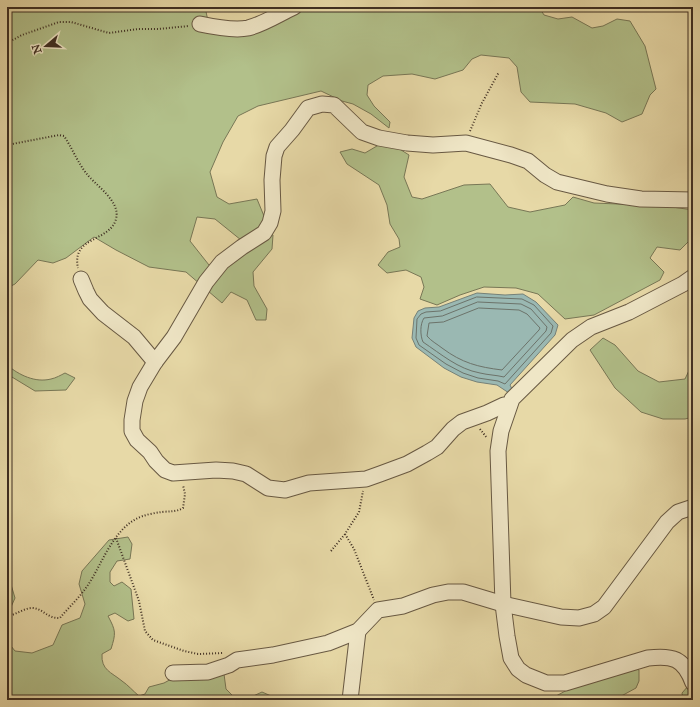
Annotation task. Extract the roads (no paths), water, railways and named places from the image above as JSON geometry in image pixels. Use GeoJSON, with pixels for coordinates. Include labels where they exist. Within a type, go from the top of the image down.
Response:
{"type":"FeatureCollection","features":[{"type":"Feature","properties":{"kind":"street"},"geometry":{"type":"LineString","coordinates":[[200,24],[222,28],[246,28],[264,23],[294,7]]}},
{"type":"Feature","properties":{"kind":"street"},"geometry":{"type":"LineString","coordinates":[[693,200],[641,199],[607,194],[564,184],[545,175],[528,161],[511,155],[466,143],[433,145],[407,143],[379,138],[362,132],[334,105],[322,104],[308,108],[277,147],[274,156],[272,180],[273,211],[270,223],[264,233],[222,262],[206,282],[174,337],[155,362],[140,387],[135,401],[132,431],[137,440],[150,452],[156,461],[165,470],[173,473],[216,470],[246,474],[268,488],[278,490],[285,490],[309,483],[366,479],[407,464],[436,447],[462,422],[487,413],[514,399],[572,340],[591,327],[629,312],[683,284],[693,277]]}},
{"type":"Feature","properties":{"kind":"street"},"geometry":{"type":"LineString","coordinates":[[81,279],[90,299],[103,313],[134,337],[155,362]]}},
{"type":"Feature","properties":{"kind":"street"},"geometry":{"type":"LineString","coordinates":[[514,399],[501,431],[498,451],[503,604],[511,658],[518,669],[526,675],[546,682],[565,683],[648,658],[662,656],[673,658],[681,663],[690,674],[693,683]]}},
{"type":"Feature","properties":{"kind":"street"},"geometry":{"type":"LineString","coordinates":[[173,673],[208,672],[229,665],[237,660],[273,655],[328,643],[358,632],[378,610],[403,606],[433,595],[448,592],[464,592],[503,604],[561,617],[579,618],[594,614],[604,607],[667,522],[678,512],[693,507]]}},
{"type":"Feature","properties":{"kind":"street"},"geometry":{"type":"LineString","coordinates":[[350,700],[358,632]]}},
{"type":"Feature","properties":{"kind":"water"},"geometry":{"type":"Polygon","coordinates":[[[477,293],[505,295],[523,294],[536,302],[558,325],[555,335],[510,385],[512,389],[509,393],[497,385],[477,382],[461,377],[444,368],[416,347],[412,338],[414,318],[418,311],[425,308],[439,307],[477,293]]]}}]}
